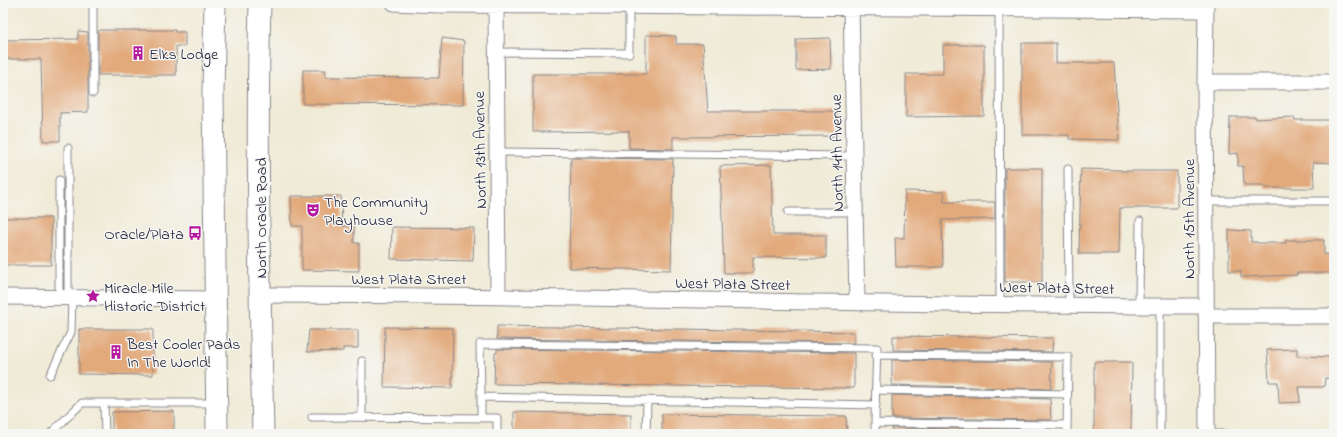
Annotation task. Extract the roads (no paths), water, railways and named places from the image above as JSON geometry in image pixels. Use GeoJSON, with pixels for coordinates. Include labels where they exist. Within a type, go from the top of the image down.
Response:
{"type":"FeatureCollection","features":[{"type":"Feature","properties":{"kind":"main road"},"geometry":{"type":"LineString","coordinates":[[215,3],[213,92],[216,434]]}},
{"type":"Feature","properties":{"kind":"main road","name":"North Oracle Road"},"geometry":{"type":"LineString","coordinates":[[260,3],[260,295],[263,434]]}},
{"type":"Feature","properties":{"kind":"street"},"geometry":{"type":"LineString","coordinates":[[394,3],[629,6],[1206,6]]}},
{"type":"Feature","properties":{"kind":"street","name":"North 13th Avenue"},"geometry":{"type":"LineString","coordinates":[[496,4],[498,296]]}},
{"type":"Feature","properties":{"kind":"street","name":"North 14th Avenue"},"geometry":{"type":"LineString","coordinates":[[851,6],[857,303]]}},
{"type":"Feature","properties":{"kind":"street","name":"North 15th Avenue"},"geometry":{"type":"LineString","coordinates":[[1206,6],[1204,82],[1207,434]]}},
{"type":"Feature","properties":{"kind":"street"},"geometry":{"type":"LineString","coordinates":[[1204,82],[1334,82]]}},
{"type":"Feature","properties":{"kind":"street","name":"West Plata Street"},"geometry":{"type":"LineString","coordinates":[[260,295],[498,296],[857,303],[1139,305],[1206,311],[1334,316]]}},
{"type":"Feature","properties":{"kind":"street"},"geometry":{"type":"LineString","coordinates":[[3,298],[216,299]]}},
{"type":"Feature","properties":{"kind":"lane"},"geometry":{"type":"LineString","coordinates":[[93,3],[93,93]]}},
{"type":"Feature","properties":{"kind":"lane"},"geometry":{"type":"LineString","coordinates":[[496,52],[629,53],[629,6]]}},
{"type":"Feature","properties":{"kind":"lane"},"geometry":{"type":"LineString","coordinates":[[1000,304],[1006,7]]}},
{"type":"Feature","properties":{"kind":"lane"},"geometry":{"type":"LineString","coordinates":[[67,298],[68,148]]}},
{"type":"Feature","properties":{"kind":"lane"},"geometry":{"type":"LineString","coordinates":[[497,152],[854,156]]}},
{"type":"Feature","properties":{"kind":"lane"},"geometry":{"type":"LineString","coordinates":[[1068,169],[1068,305]]}},
{"type":"Feature","properties":{"kind":"lane"},"geometry":{"type":"LineString","coordinates":[[50,375],[71,332],[58,180]]}},
{"type":"Feature","properties":{"kind":"lane"},"geometry":{"type":"LineString","coordinates":[[1206,201],[1334,200]]}},
{"type":"Feature","properties":{"kind":"lane"},"geometry":{"type":"LineString","coordinates":[[788,212],[855,212]]}},
{"type":"Feature","properties":{"kind":"lane"},"geometry":{"type":"LineString","coordinates":[[1139,305],[1140,221]]}},
{"type":"Feature","properties":{"kind":"lane"},"geometry":{"type":"LineString","coordinates":[[1160,306],[1160,434]]}},
{"type":"Feature","properties":{"kind":"lane"},"geometry":{"type":"LineString","coordinates":[[481,418],[480,344],[877,348],[875,434]]}},
{"type":"Feature","properties":{"kind":"lane"},"geometry":{"type":"LineString","coordinates":[[876,355],[1068,357],[1067,434]]}},
{"type":"Feature","properties":{"kind":"lane"},"geometry":{"type":"LineString","coordinates":[[362,361],[362,417]]}},
{"type":"Feature","properties":{"kind":"lane"},"geometry":{"type":"LineString","coordinates":[[876,390],[1067,394]]}},
{"type":"Feature","properties":{"kind":"lane"},"geometry":{"type":"LineString","coordinates":[[481,397],[876,405]]}},
{"type":"Feature","properties":{"kind":"lane"},"geometry":{"type":"LineString","coordinates":[[646,434],[647,400]]}},
{"type":"Feature","properties":{"kind":"lane"},"geometry":{"type":"LineString","coordinates":[[50,434],[82,403],[216,404]]}},
{"type":"Feature","properties":{"kind":"lane"},"geometry":{"type":"LineString","coordinates":[[104,403],[105,434]]}},
{"type":"Feature","properties":{"kind":"lane"},"geometry":{"type":"LineString","coordinates":[[312,417],[497,418],[497,434]]}},
{"type":"Feature","properties":{"kind":"lane"},"geometry":{"type":"LineString","coordinates":[[875,423],[1067,425]]}},
{"type":"Feature","properties":{"kind":"lane"},"geometry":{"type":"LineString","coordinates":[[1207,434],[1227,434]]}},
{"type":"Feature","properties":{"kind":"place","name":"Elks Lodge"},"geometry":{"type":"Point","coordinates":[138,53]}},
{"type":"Feature","properties":{"kind":"place","name":"The Community Playhouse"},"geometry":{"type":"Point","coordinates":[313,210]}},
{"type":"Feature","properties":{"kind":"place","name":"Oracle/Plata"},"geometry":{"type":"Point","coordinates":[195,233]}},
{"type":"Feature","properties":{"kind":"place","name":"Miracle Mile Historic District"},"geometry":{"type":"Point","coordinates":[93,296]}},
{"type":"Feature","properties":{"kind":"place","name":"Best Cooler Pads In The World!"},"geometry":{"type":"Point","coordinates":[116,352]}}]}
